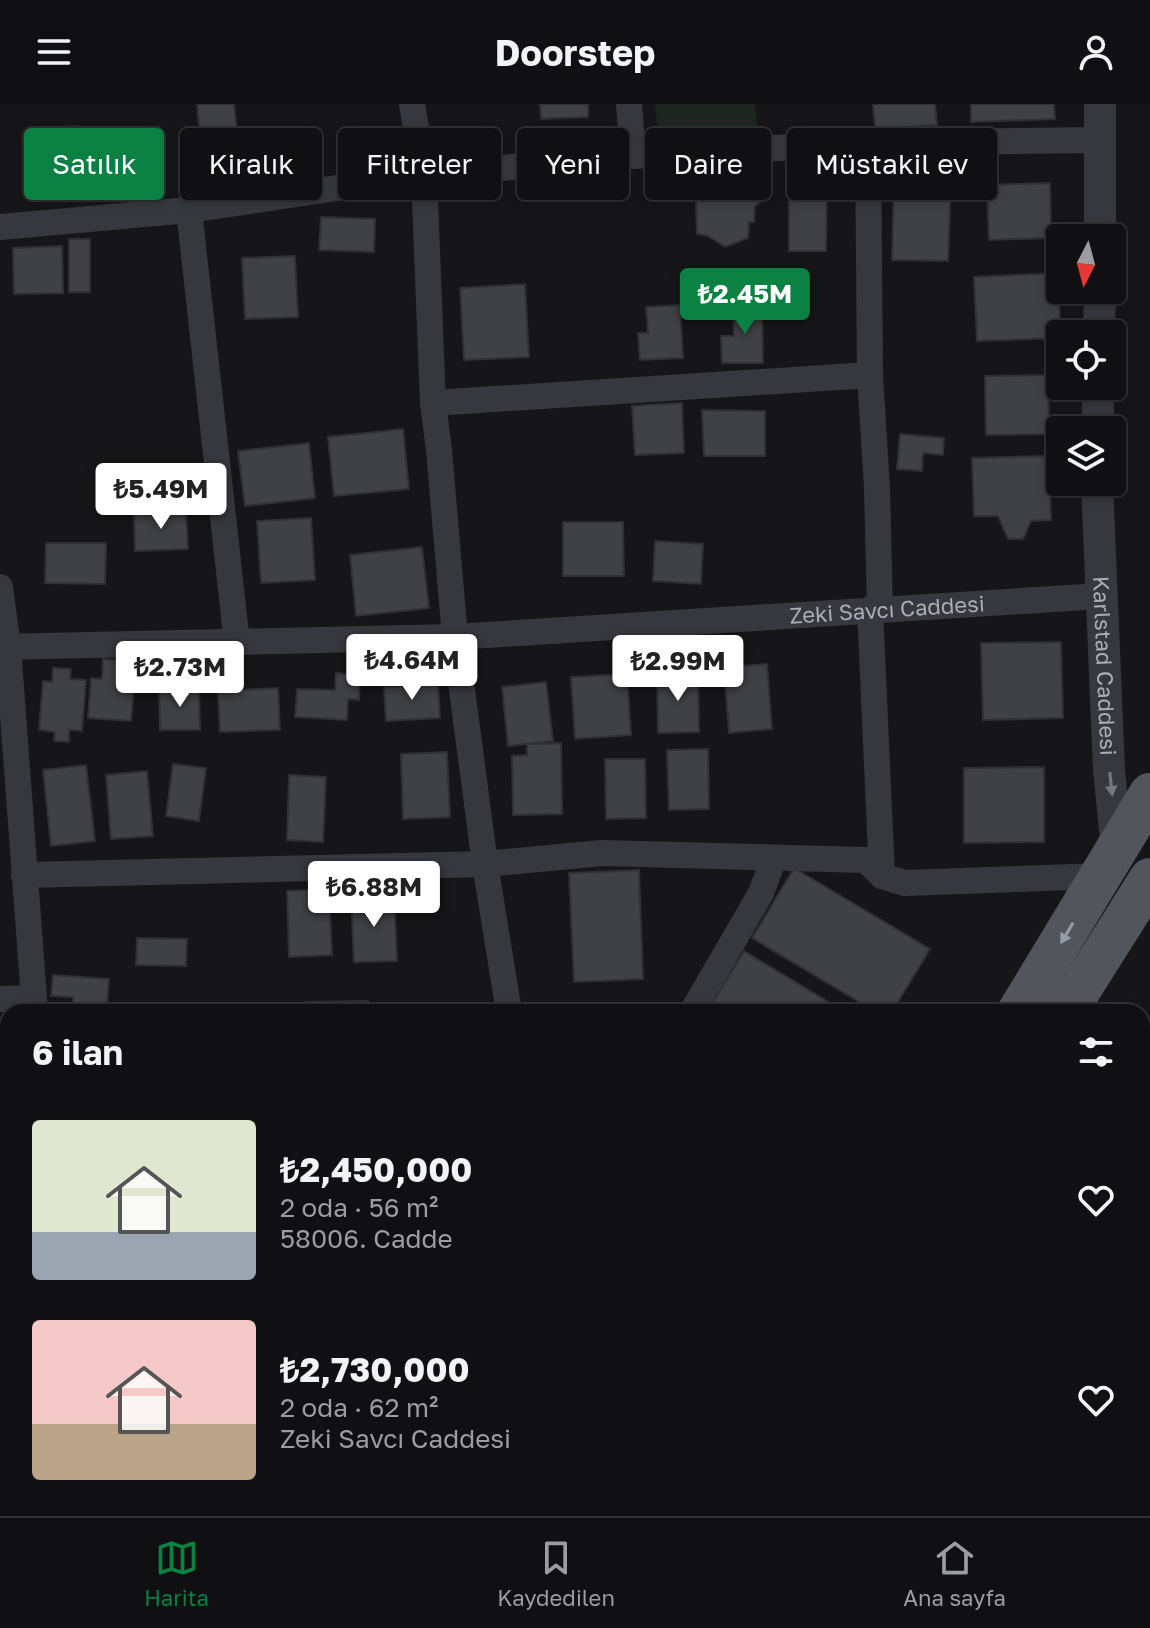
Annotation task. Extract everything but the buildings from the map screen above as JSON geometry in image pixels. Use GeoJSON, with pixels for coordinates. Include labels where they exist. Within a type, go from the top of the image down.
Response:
{"type":"FeatureCollection","features":[{"type":"Feature","properties":{"kind":"main road"},"geometry":{"type":"LineString","coordinates":[[1023,1004],[1150,794]]}},
{"type":"Feature","properties":{"kind":"main road"},"geometry":{"type":"LineString","coordinates":[[1071,1004],[1150,879]]}},
{"type":"Feature","properties":{"kind":"street"},"geometry":{"type":"LineString","coordinates":[[412,104],[416,128]]}},
{"type":"Feature","properties":{"kind":"street"},"geometry":{"type":"LineString","coordinates":[[629,104],[633,156]]}},
{"type":"Feature","properties":{"kind":"street"},"geometry":{"type":"LineString","coordinates":[[1100,104],[1100,224]]}},
{"type":"Feature","properties":{"kind":"street"},"geometry":{"type":"LineString","coordinates":[[997,141],[1101,140]]}},
{"type":"Feature","properties":{"kind":"street"},"geometry":{"type":"LineString","coordinates":[[501,168],[633,156],[787,147]]}},
{"type":"Feature","properties":{"kind":"street"},"geometry":{"type":"LineString","coordinates":[[0,227],[189,210],[338,188]]}},
{"type":"Feature","properties":{"kind":"street"},"geometry":{"type":"LineString","coordinates":[[425,200],[433,403],[455,637],[485,864],[508,1004]]}},
{"type":"Feature","properties":{"kind":"street"},"geometry":{"type":"LineString","coordinates":[[868,200],[870,375],[877,488],[875,609],[882,876]]}},
{"type":"Feature","properties":{"kind":"street"},"geometry":{"type":"LineString","coordinates":[[189,210],[237,643]]}},
{"type":"Feature","properties":{"kind":"street"},"geometry":{"type":"LineString","coordinates":[[433,403],[870,375]]}},
{"type":"Feature","properties":{"kind":"street","name":"Karlstad Caddesi"},"geometry":{"type":"LineString","coordinates":[[1097,496],[1109,770],[1109,863]]}},
{"type":"Feature","properties":{"kind":"street"},"geometry":{"type":"LineString","coordinates":[[0,587],[34,1004]]}},
{"type":"Feature","properties":{"kind":"street","name":"Zeki Savcı Caddesi"},"geometry":{"type":"LineString","coordinates":[[4,647],[455,637],[1101,596]]}},
{"type":"Feature","properties":{"kind":"street"},"geometry":{"type":"LineString","coordinates":[[24,875],[485,864],[602,853],[866,860],[882,876],[905,883],[1109,863]]}},
{"type":"Feature","properties":{"kind":"street"},"geometry":{"type":"LineString","coordinates":[[697,1004],[761,893],[774,858]]}},
{"type":"Feature","properties":{"kind":"street"},"geometry":{"type":"LineString","coordinates":[[0,999],[28,1004]]}},
{"type":"Feature","properties":{"kind":"shaded area"},"geometry":{"type":"Polygon","coordinates":[[[655,104],[755,104],[757,128],[657,128],[655,104]]]}}]}
